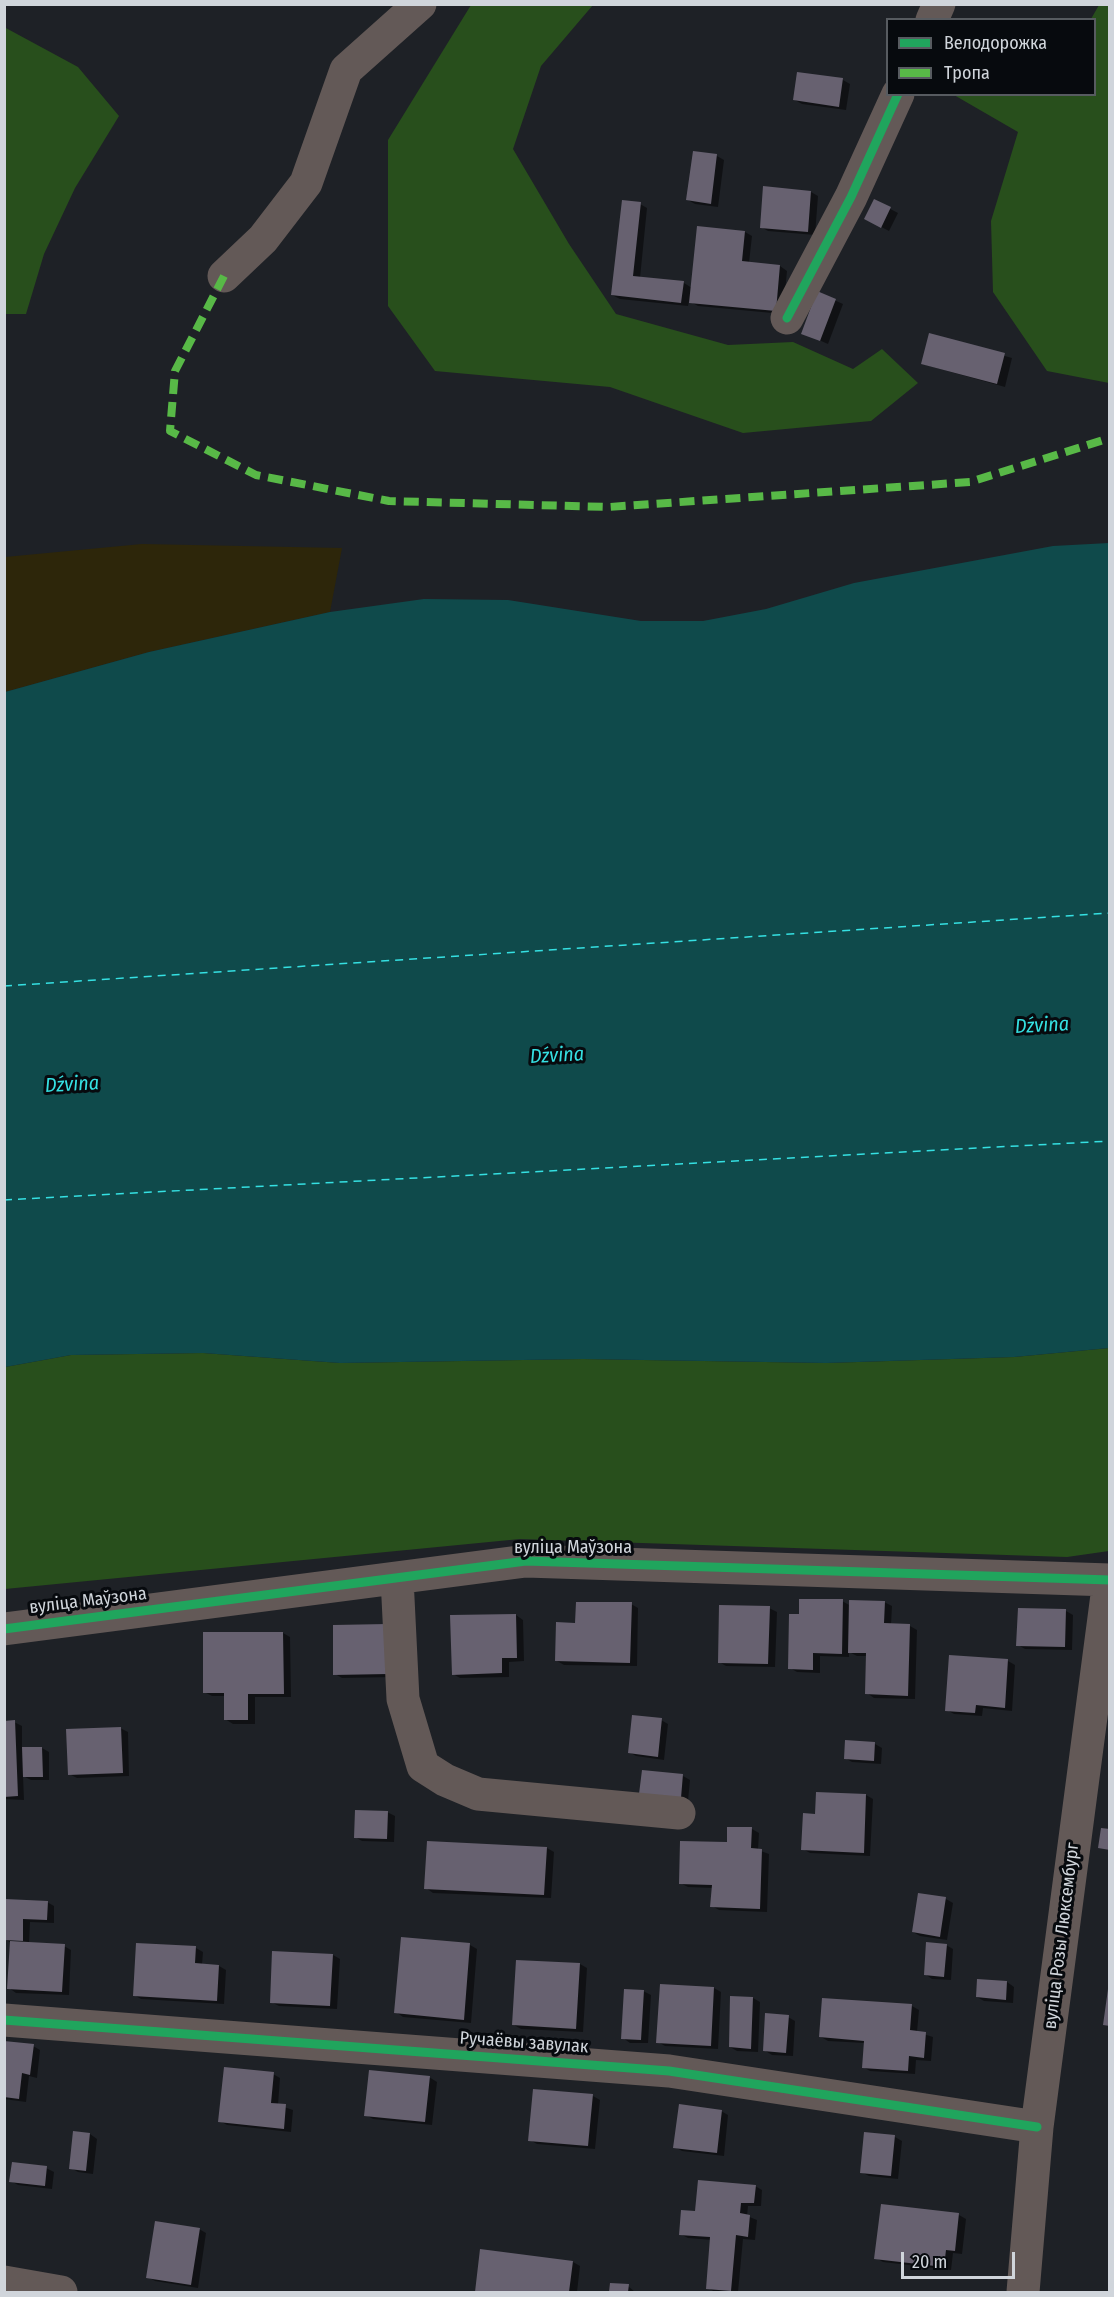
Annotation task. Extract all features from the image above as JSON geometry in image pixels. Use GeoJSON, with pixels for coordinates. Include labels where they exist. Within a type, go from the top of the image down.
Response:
{"type":"FeatureCollection","features":[{"type":"Feature","properties":{"kind":"street"},"geometry":{"type":"LineString","coordinates":[[224,276],[263,239],[306,183],[346,70],[420,4]]}},
{"type":"Feature","properties":{"kind":"street"},"geometry":{"type":"LineString","coordinates":[[933,18],[939,4]]}},
{"type":"Feature","properties":{"kind":"street"},"geometry":{"type":"LineString","coordinates":[[787,318],[851,197],[897,96]]}},
{"type":"Feature","properties":{"kind":"street","name":"вуліца Маўзона"},"geometry":{"type":"LineString","coordinates":[[4,1629],[526,1561],[1109,1580]]}},
{"type":"Feature","properties":{"kind":"street"},"geometry":{"type":"LineString","coordinates":[[397,1578],[404,1699],[423,1766],[446,1780],[478,1794],[679,1813]]}},
{"type":"Feature","properties":{"kind":"street","name":"вуліца Розы Люксембург"},"geometry":{"type":"LineString","coordinates":[[1023,2292],[1037,2127],[1109,1580]]}},
{"type":"Feature","properties":{"kind":"street","name":"Ручаёвы завулак"},"geometry":{"type":"LineString","coordinates":[[4,2020],[669,2071],[1037,2127]]}},
{"type":"Feature","properties":{"kind":"street"},"geometry":{"type":"LineString","coordinates":[[4,2283],[61,2292]]}},
{"type":"Feature","properties":{"kind":"green space"},"geometry":{"type":"Polygon","coordinates":[[[471,5],[593,5],[541,66],[513,149],[569,244],[616,314],[728,345],[793,342],[853,369],[882,349],[918,383],[871,421],[743,433],[610,387],[435,371],[388,306],[388,140],[471,5]]]}},
{"type":"Feature","properties":{"kind":"green space"},"geometry":{"type":"Polygon","coordinates":[[[1099,5],[1110,5],[1109,383],[1047,371],[993,292],[991,221],[1018,132],[956,96],[1096,96],[1096,18],[1092,18],[1099,5]]]}},
{"type":"Feature","properties":{"kind":"green space"},"geometry":{"type":"Polygon","coordinates":[[[4,27],[78,67],[119,116],[75,188],[44,254],[26,314],[5,314],[4,27]]]}},
{"type":"Feature","properties":{"kind":"green space"},"geometry":{"type":"Polygon","coordinates":[[[1109,1348],[1109,1551],[1067,1557],[520,1539],[5,1589],[5,1367],[71,1355],[203,1353],[340,1363],[583,1359],[826,1363],[1014,1357],[1109,1348]]]}},
{"type":"Feature","properties":{"kind":"sand"},"geometry":{"type":"Polygon","coordinates":[[[142,544],[342,548],[330,612],[149,652],[5,692],[5,557],[142,544]]]}},
{"type":"Feature","properties":{"kind":"water","name":"Dźvina"},"geometry":{"type":"Polygon","coordinates":[[[1109,543],[1109,1348],[1014,1357],[826,1363],[583,1359],[340,1363],[203,1353],[71,1355],[5,1367],[5,692],[149,652],[330,612],[424,599],[508,600],[641,621],[703,621],[766,609],[854,583],[1053,546],[1109,543]]]}},
{"type":"Feature","properties":{"kind":"building"},"geometry":{"type":"Polygon","coordinates":[[[797,72],[843,78],[839,107],[793,100],[797,72]]]}},
{"type":"Feature","properties":{"kind":"building"},"geometry":{"type":"Polygon","coordinates":[[[693,151],[717,154],[711,204],[686,200],[693,151]]]}},
{"type":"Feature","properties":{"kind":"building"},"geometry":{"type":"Polygon","coordinates":[[[763,186],[811,191],[808,232],[760,228],[763,186]]]}},
{"type":"Feature","properties":{"kind":"building"},"geometry":{"type":"Polygon","coordinates":[[[874,199],[891,207],[881,228],[864,219],[874,199]]]}},
{"type":"Feature","properties":{"kind":"building"},"geometry":{"type":"Polygon","coordinates":[[[622,200],[641,202],[633,276],[684,281],[681,303],[611,295],[622,200]]]}},
{"type":"Feature","properties":{"kind":"building"},"geometry":{"type":"Polygon","coordinates":[[[697,226],[745,231],[742,261],[780,265],[776,311],[689,303],[697,226]]]}},
{"type":"Feature","properties":{"kind":"building"},"geometry":{"type":"Polygon","coordinates":[[[817,291],[836,299],[820,341],[801,334],[817,291]]]}},
{"type":"Feature","properties":{"kind":"building"},"geometry":{"type":"Polygon","coordinates":[[[929,333],[1005,353],[997,384],[921,364],[929,333]]]}},
{"type":"Feature","properties":{"kind":"building"},"geometry":{"type":"Polygon","coordinates":[[[799,1599],[843,1599],[842,1654],[813,1653],[813,1670],[788,1669],[789,1614],[799,1614],[799,1599]]]}},
{"type":"Feature","properties":{"kind":"building"},"geometry":{"type":"Polygon","coordinates":[[[849,1600],[885,1601],[884,1623],[910,1624],[908,1696],[865,1694],[866,1653],[848,1653],[849,1600]]]}},
{"type":"Feature","properties":{"kind":"building"},"geometry":{"type":"Polygon","coordinates":[[[576,1602],[632,1602],[630,1663],[555,1661],[556,1622],[575,1623],[576,1602]]]}},
{"type":"Feature","properties":{"kind":"building"},"geometry":{"type":"Polygon","coordinates":[[[719,1605],[770,1606],[768,1664],[718,1663],[719,1605]]]}},
{"type":"Feature","properties":{"kind":"building"},"geometry":{"type":"Polygon","coordinates":[[[1018,1608],[1066,1609],[1065,1647],[1016,1646],[1018,1608]]]}},
{"type":"Feature","properties":{"kind":"building"},"geometry":{"type":"Polygon","coordinates":[[[516,1614],[517,1658],[502,1658],[502,1673],[452,1675],[450,1615],[516,1614]]]}},
{"type":"Feature","properties":{"kind":"building"},"geometry":{"type":"Polygon","coordinates":[[[387,1624],[388,1674],[333,1675],[333,1625],[387,1624]]]}},
{"type":"Feature","properties":{"kind":"building"},"geometry":{"type":"Polygon","coordinates":[[[203,1632],[283,1632],[284,1694],[248,1694],[248,1720],[224,1720],[224,1693],[203,1693],[203,1632]]]}},
{"type":"Feature","properties":{"kind":"building"},"geometry":{"type":"Polygon","coordinates":[[[949,1655],[1008,1659],[1005,1708],[976,1705],[975,1713],[945,1711],[949,1655]]]}},
{"type":"Feature","properties":{"kind":"building"},"geometry":{"type":"Polygon","coordinates":[[[632,1715],[662,1718],[658,1757],[628,1753],[632,1715]]]}},
{"type":"Feature","properties":{"kind":"building"},"geometry":{"type":"Polygon","coordinates":[[[15,1720],[18,1796],[4,1797],[4,1721],[15,1720]]]}},
{"type":"Feature","properties":{"kind":"building"},"geometry":{"type":"Polygon","coordinates":[[[121,1727],[123,1773],[68,1775],[66,1729],[121,1727]]]}},
{"type":"Feature","properties":{"kind":"building"},"geometry":{"type":"Polygon","coordinates":[[[845,1740],[875,1742],[874,1761],[844,1759],[845,1740]]]}},
{"type":"Feature","properties":{"kind":"building"},"geometry":{"type":"Polygon","coordinates":[[[22,1747],[42,1747],[43,1777],[23,1777],[22,1747]]]}},
{"type":"Feature","properties":{"kind":"building"},"geometry":{"type":"Polygon","coordinates":[[[642,1770],[683,1774],[681,1798],[639,1794],[642,1770]]]}},
{"type":"Feature","properties":{"kind":"building"},"geometry":{"type":"Polygon","coordinates":[[[816,1792],[866,1794],[864,1853],[801,1850],[803,1813],[815,1814],[816,1792]]]}},
{"type":"Feature","properties":{"kind":"building"},"geometry":{"type":"Polygon","coordinates":[[[355,1810],[388,1811],[387,1839],[354,1838],[355,1810]]]}},
{"type":"Feature","properties":{"kind":"building"},"geometry":{"type":"Polygon","coordinates":[[[727,1827],[752,1827],[751,1848],[762,1849],[760,1909],[710,1907],[712,1885],[679,1884],[680,1841],[727,1842],[727,1827]]]}},
{"type":"Feature","properties":{"kind":"building"},"geometry":{"type":"Polygon","coordinates":[[[1101,1828],[1110,1829],[1110,1850],[1098,1848],[1101,1828]]]}},
{"type":"Feature","properties":{"kind":"building"},"geometry":{"type":"Polygon","coordinates":[[[427,1841],[547,1847],[544,1895],[424,1889],[427,1841]]]}},
{"type":"Feature","properties":{"kind":"building"},"geometry":{"type":"Polygon","coordinates":[[[918,1893],[946,1897],[940,1937],[912,1932],[918,1893]]]}},
{"type":"Feature","properties":{"kind":"building"},"geometry":{"type":"Polygon","coordinates":[[[5,1899],[48,1901],[47,1920],[23,1919],[23,1941],[4,1940],[5,1899]]]}},
{"type":"Feature","properties":{"kind":"building"},"geometry":{"type":"Polygon","coordinates":[[[401,1937],[470,1943],[464,2020],[394,2013],[401,1937]]]}},
{"type":"Feature","properties":{"kind":"building"},"geometry":{"type":"Polygon","coordinates":[[[10,1941],[65,1944],[62,1992],[7,1989],[10,1941]]]}},
{"type":"Feature","properties":{"kind":"building"},"geometry":{"type":"Polygon","coordinates":[[[926,1942],[947,1944],[944,1977],[924,1975],[926,1942]]]}},
{"type":"Feature","properties":{"kind":"building"},"geometry":{"type":"Polygon","coordinates":[[[136,1943],[196,1946],[195,1963],[219,1965],[217,2001],[133,1996],[136,1943]]]}},
{"type":"Feature","properties":{"kind":"building"},"geometry":{"type":"Polygon","coordinates":[[[272,1951],[333,1954],[330,2006],[270,2003],[272,1951]]]}},
{"type":"Feature","properties":{"kind":"building"},"geometry":{"type":"Polygon","coordinates":[[[516,1960],[580,1963],[576,2029],[512,2025],[516,1960]]]}},
{"type":"Feature","properties":{"kind":"building"},"geometry":{"type":"Polygon","coordinates":[[[977,1979],[1007,1981],[1006,2000],[976,1997],[977,1979]]]}},
{"type":"Feature","properties":{"kind":"building"},"geometry":{"type":"Polygon","coordinates":[[[660,1984],[714,1987],[711,2046],[656,2043],[660,1984]]]}},
{"type":"Feature","properties":{"kind":"building"},"geometry":{"type":"Polygon","coordinates":[[[624,1989],[644,1990],[641,2040],[621,2039],[624,1989]]]}},
{"type":"Feature","properties":{"kind":"building"},"geometry":{"type":"Polygon","coordinates":[[[1108,1989],[1110,1989],[1110,2026],[1103,2025],[1108,1989]]]}},
{"type":"Feature","properties":{"kind":"building"},"geometry":{"type":"Polygon","coordinates":[[[730,1996],[753,1997],[751,2049],[729,2047],[730,1996]]]}},
{"type":"Feature","properties":{"kind":"building"},"geometry":{"type":"Polygon","coordinates":[[[822,1998],[912,2004],[910,2030],[926,2032],[924,2058],[909,2056],[908,2071],[862,2068],[864,2041],[819,2037],[822,1998]]]}},
{"type":"Feature","properties":{"kind":"building"},"geometry":{"type":"Polygon","coordinates":[[[765,2013],[789,2015],[786,2053],[763,2051],[765,2013]]]}},
{"type":"Feature","properties":{"kind":"building"},"geometry":{"type":"Polygon","coordinates":[[[4,2041],[34,2044],[30,2075],[22,2073],[19,2099],[4,2097],[4,2041]]]}},
{"type":"Feature","properties":{"kind":"building"},"geometry":{"type":"Polygon","coordinates":[[[224,2067],[274,2072],[271,2103],[286,2104],[284,2129],[218,2122],[224,2067]]]}},
{"type":"Feature","properties":{"kind":"building"},"geometry":{"type":"Polygon","coordinates":[[[369,2070],[430,2076],[425,2122],[364,2116],[369,2070]]]}},
{"type":"Feature","properties":{"kind":"building"},"geometry":{"type":"Polygon","coordinates":[[[533,2089],[593,2094],[588,2146],[528,2141],[533,2089]]]}},
{"type":"Feature","properties":{"kind":"building"},"geometry":{"type":"Polygon","coordinates":[[[679,2104],[722,2110],[717,2153],[673,2148],[679,2104]]]}},
{"type":"Feature","properties":{"kind":"building"},"geometry":{"type":"Polygon","coordinates":[[[73,2131],[90,2133],[86,2171],[69,2169],[73,2131]]]}},
{"type":"Feature","properties":{"kind":"building"},"geometry":{"type":"Polygon","coordinates":[[[864,2132],[895,2135],[891,2176],[860,2173],[864,2132]]]}},
{"type":"Feature","properties":{"kind":"building"},"geometry":{"type":"Polygon","coordinates":[[[12,2162],[47,2166],[45,2186],[9,2182],[12,2162]]]}},
{"type":"Feature","properties":{"kind":"building"},"geometry":{"type":"Polygon","coordinates":[[[698,2180],[756,2185],[754,2203],[741,2203],[740,2213],[750,2215],[748,2237],[736,2235],[731,2291],[706,2289],[710,2237],[679,2235],[681,2210],[695,2211],[698,2180]]]}},
{"type":"Feature","properties":{"kind":"building"},"geometry":{"type":"Polygon","coordinates":[[[881,2204],[959,2213],[955,2251],[946,2250],[944,2267],[874,2259],[881,2204]]]}},
{"type":"Feature","properties":{"kind":"building"},"geometry":{"type":"Polygon","coordinates":[[[155,2221],[200,2228],[191,2285],[146,2278],[155,2221]]]}},
{"type":"Feature","properties":{"kind":"building"},"geometry":{"type":"Polygon","coordinates":[[[480,2249],[573,2261],[569,2292],[475,2292],[480,2249]]]}},
{"type":"Feature","properties":{"kind":"building"},"geometry":{"type":"Polygon","coordinates":[[[610,2283],[629,2284],[628,2292],[609,2292],[610,2283]]]}},
{"type":"Feature","properties":{"kind":"ferry route"},"geometry":{"type":"LineString","coordinates":[[4,986],[1110,913]]}},
{"type":"Feature","properties":{"kind":"ferry route"},"geometry":{"type":"LineString","coordinates":[[4,1200],[1110,1141]]}},
{"type":"Feature","properties":{"kind":"marked path"},"geometry":{"type":"LineString","coordinates":[[224,276],[175,371],[170,431],[256,475],[389,501],[609,507],[970,482],[1110,438]]}},
{"type":"Feature","properties":{"kind":"cycle path"},"geometry":{"type":"LineString","coordinates":[[787,318],[851,197],[897,96]]}},
{"type":"Feature","properties":{"kind":"cycle path"},"geometry":{"type":"LineString","coordinates":[[4,1629],[526,1561],[1110,1580]]}},
{"type":"Feature","properties":{"kind":"cycle path"},"geometry":{"type":"LineString","coordinates":[[4,2020],[669,2071],[1037,2127]]}}]}
